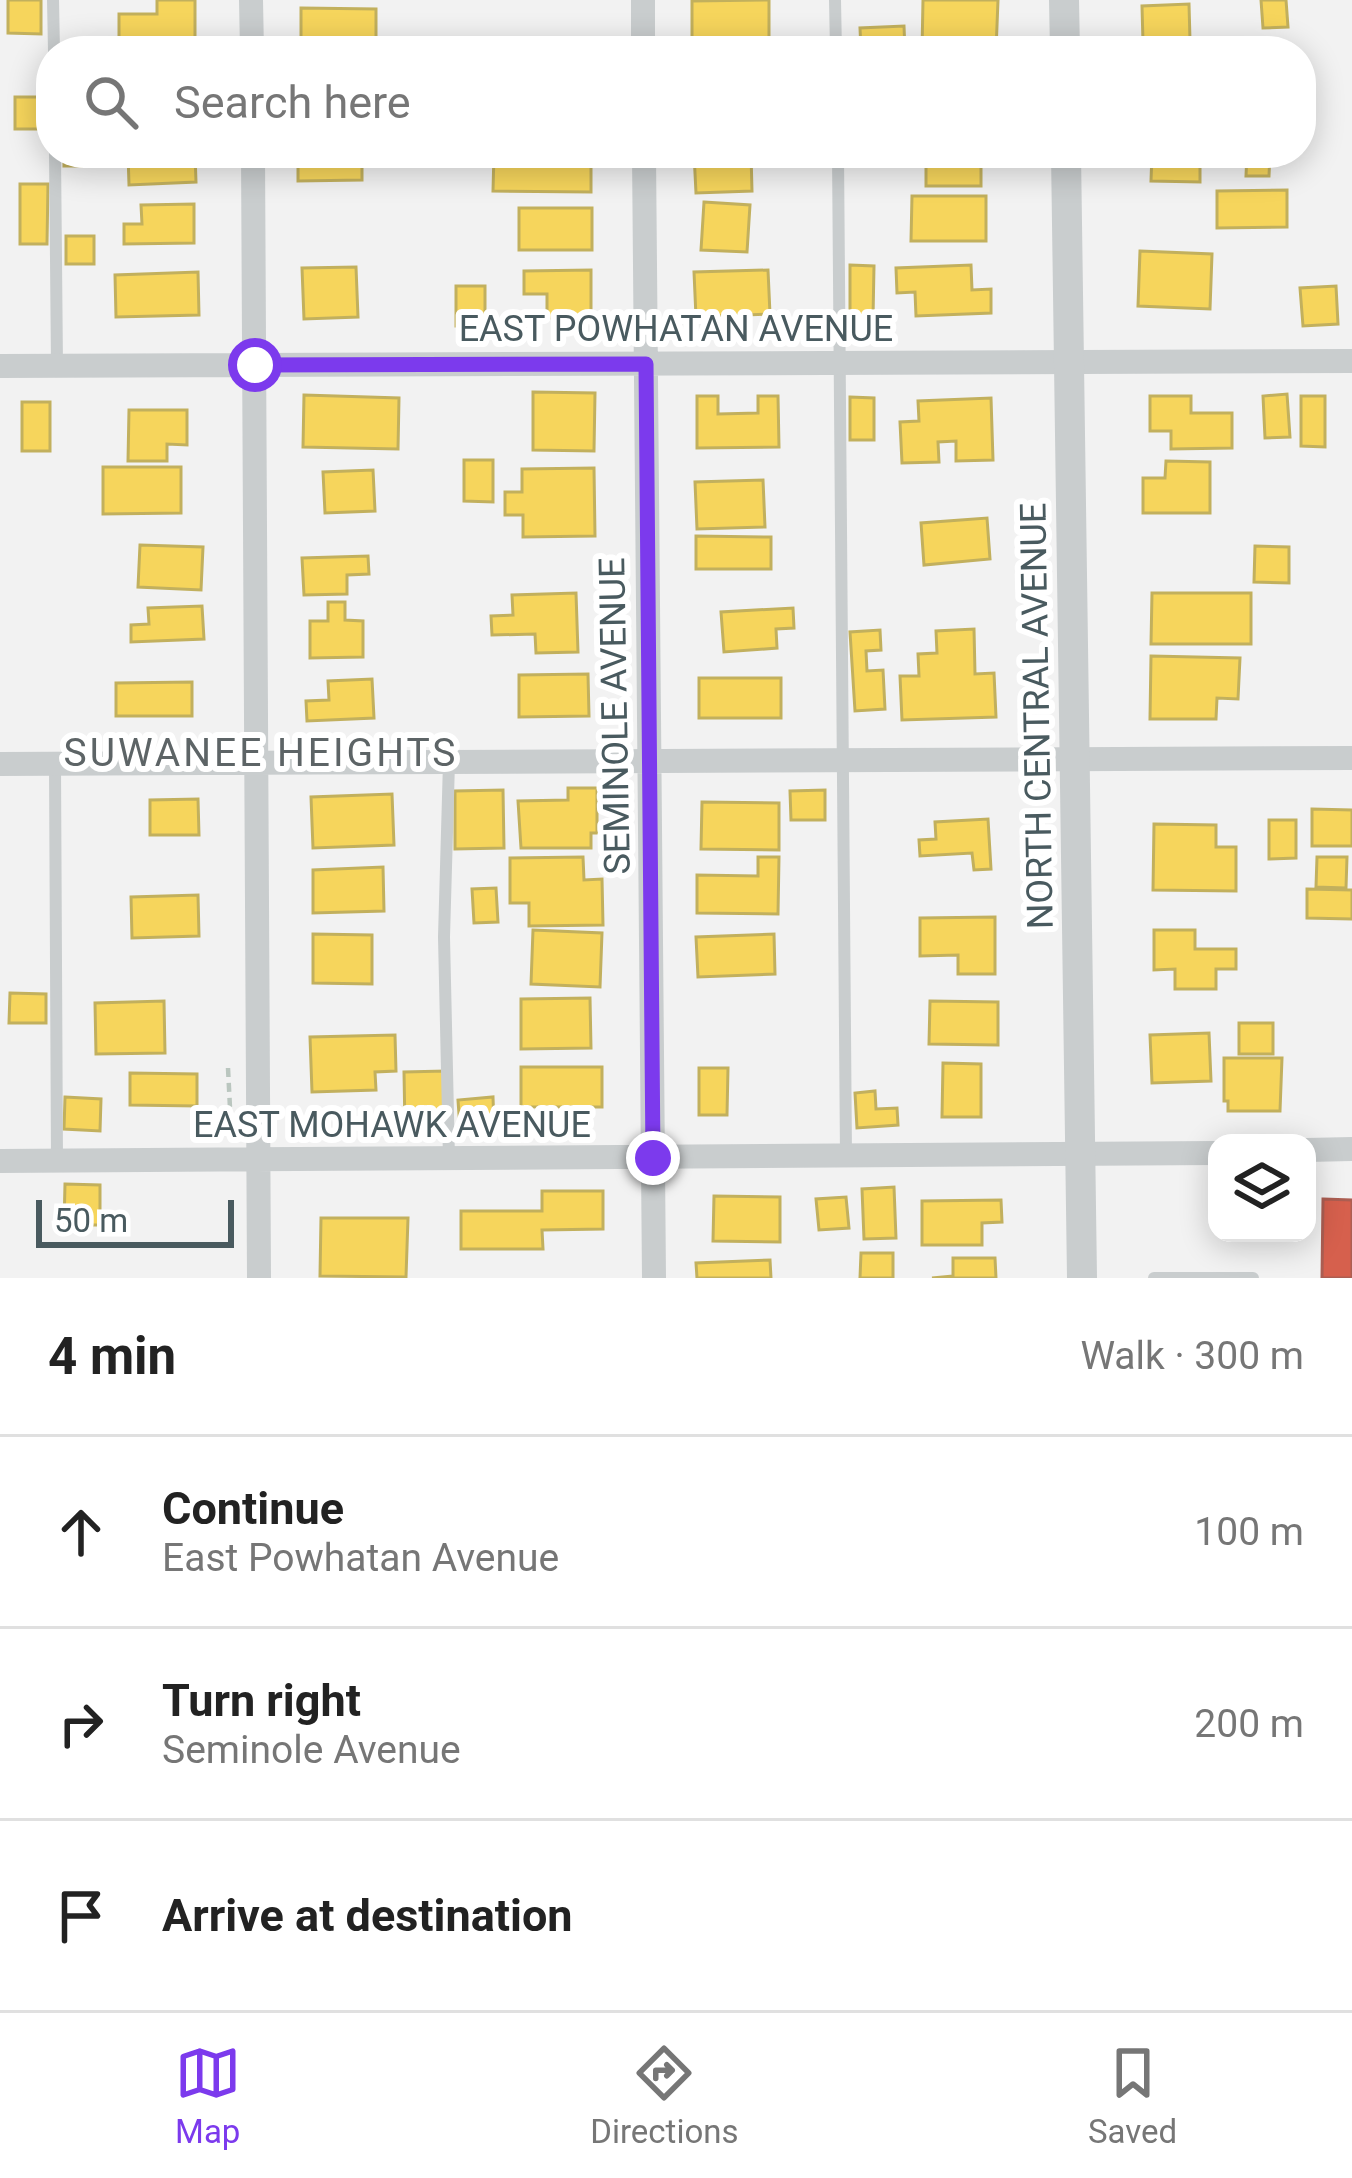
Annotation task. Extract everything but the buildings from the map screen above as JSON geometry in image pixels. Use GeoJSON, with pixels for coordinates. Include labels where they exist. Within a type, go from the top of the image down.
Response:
{"type":"FeatureCollection","features":[{"type":"Feature","properties":{"kind":"street"},"geometry":{"type":"LineString","coordinates":[[251,0],[251,36]]}},
{"type":"Feature","properties":{"kind":"street"},"geometry":{"type":"LineString","coordinates":[[643,0],[643,36]]}},
{"type":"Feature","properties":{"kind":"street"},"geometry":{"type":"LineString","coordinates":[[1064,0],[1065,36]]}},
{"type":"Feature","properties":{"kind":"street"},"geometry":{"type":"LineString","coordinates":[[253,168],[259,1278]]}},
{"type":"Feature","properties":{"kind":"street","name":"SEMINOLE AVENUE"},"geometry":{"type":"LineString","coordinates":[[644,168],[654,1278]]}},
{"type":"Feature","properties":{"kind":"street","name":"NORTH CENTRAL AVENUE"},"geometry":{"type":"LineString","coordinates":[[1066,168],[1082,1278]]}},
{"type":"Feature","properties":{"kind":"street","name":"EAST POWHATAN AVENUE"},"geometry":{"type":"LineString","coordinates":[[0,366],[1352,361]]}},
{"type":"Feature","properties":{"kind":"street"},"geometry":{"type":"LineString","coordinates":[[0,764],[1352,758]]}},
{"type":"Feature","properties":{"kind":"street"},"geometry":{"type":"LineString","coordinates":[[1316,1150],[1352,1149]]}},
{"type":"Feature","properties":{"kind":"street","name":"EAST MOHAWK AVENUE"},"geometry":{"type":"LineString","coordinates":[[0,1161],[1208,1153]]}},
{"type":"Feature","properties":{"kind":"lane"},"geometry":{"type":"LineString","coordinates":[[53,0],[54,36]]}},
{"type":"Feature","properties":{"kind":"lane"},"geometry":{"type":"LineString","coordinates":[[836,0],[836,36]]}},
{"type":"Feature","properties":{"kind":"lane"},"geometry":{"type":"LineString","coordinates":[[56,168],[57,366]]}},
{"type":"Feature","properties":{"kind":"lane"},"geometry":{"type":"LineString","coordinates":[[838,168],[846,1157]]}},
{"type":"Feature","properties":{"kind":"lane"},"geometry":{"type":"LineString","coordinates":[[448,1160],[444,937],[449,762]]}},
{"type":"Feature","properties":{"kind":"lane"},"geometry":{"type":"LineString","coordinates":[[55,764],[57,1161]]}},
{"type":"Feature","properties":{"kind":"lane"},"geometry":{"type":"LineString","coordinates":[[1154,1278],[1253,1278]]}},
{"type":"Feature","properties":{"kind":"district","name":"SUWANEE HEIGHTS"},"geometry":{"type":"Point","coordinates":[261,752]}},
{"type":"Feature","properties":{"kind":"route"},"geometry":{"type":"LineString","coordinates":[[255,365],[646,364],[653,1158]]}}]}
